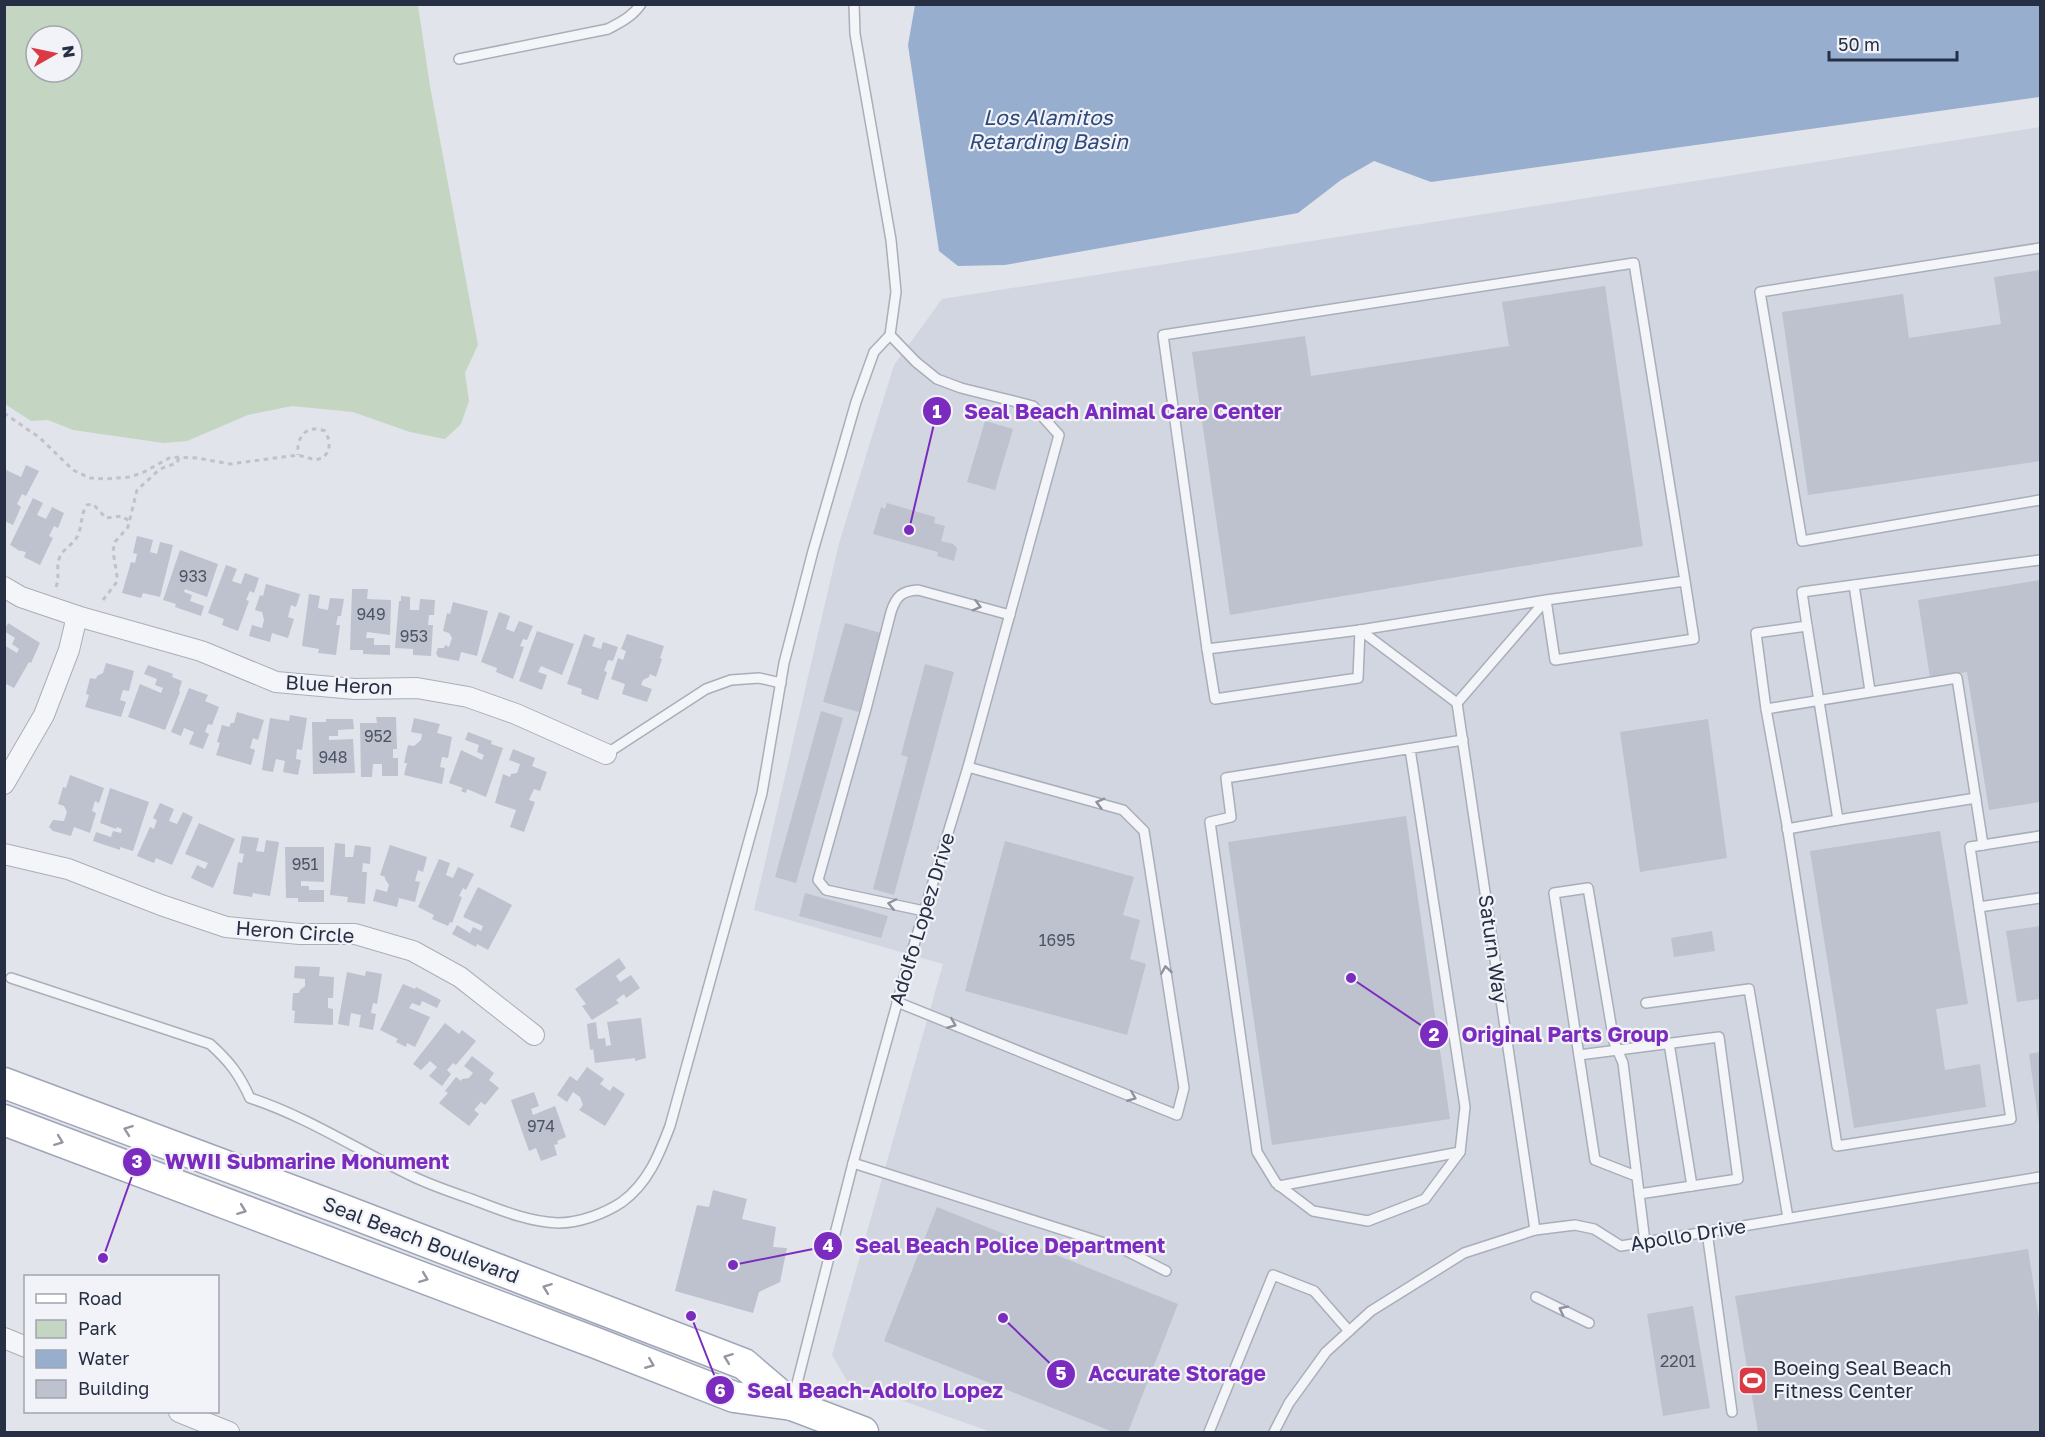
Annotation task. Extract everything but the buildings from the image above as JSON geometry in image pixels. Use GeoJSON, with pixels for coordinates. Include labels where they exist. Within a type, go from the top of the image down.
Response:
{"type":"FeatureCollection","features":[{"type":"Feature","properties":{"kind":"main road","name":"Seal Beach Boulevard"},"geometry":{"type":"LineString","coordinates":[[4,1083],[744,1364],[792,1405]]}},
{"type":"Feature","properties":{"kind":"main road","name":"Seal Beach Boulevard"},"geometry":{"type":"LineString","coordinates":[[4,1120],[734,1397],[792,1405],[863,1432]]}},
{"type":"Feature","properties":{"kind":"street","name":"Blue Heron"},"geometry":{"type":"LineString","coordinates":[[4,586],[21,597],[77,616],[201,651],[276,682],[355,689],[417,688],[468,697],[516,714],[606,754]]}},
{"type":"Feature","properties":{"kind":"street"},"geometry":{"type":"LineString","coordinates":[[4,784],[44,715],[69,650],[77,616]]}},
{"type":"Feature","properties":{"kind":"street","name":"Heron Circle"},"geometry":{"type":"LineString","coordinates":[[4,854],[68,869],[226,927],[300,934],[355,934],[413,951],[460,977],[534,1035]]}},
{"type":"Feature","properties":{"kind":"street"},"geometry":{"type":"LineString","coordinates":[[4,1338],[24,1346]]}},
{"type":"Feature","properties":{"kind":"street"},"geometry":{"type":"LineString","coordinates":[[182,1413],[229,1432]]}},
{"type":"Feature","properties":{"kind":"lane"},"geometry":{"type":"LineString","coordinates":[[459,59],[608,29],[626,20],[641,4]]}},
{"type":"Feature","properties":{"kind":"lane"},"geometry":{"type":"LineString","coordinates":[[11,978],[210,1044],[228,1059],[250,1098],[302,1118],[416,1178],[488,1206],[538,1221],[560,1223],[595,1215],[622,1202],[648,1175],[659,1156],[670,1126],[762,793],[781,683],[813,551],[856,402],[874,352],[890,335],[896,292],[894,272],[855,34],[854,4]]}},
{"type":"Feature","properties":{"kind":"lane"},"geometry":{"type":"LineString","coordinates":[[2040,248],[1760,292],[1802,541],[2040,500]]}},
{"type":"Feature","properties":{"kind":"lane"},"geometry":{"type":"LineString","coordinates":[[1360,630],[1358,678],[1215,699],[1163,335],[1634,263],[1694,639],[1555,660],[1546,600]]}},
{"type":"Feature","properties":{"kind":"lane","name":"Adolfo Lopez Drive"},"geometry":{"type":"LineString","coordinates":[[792,1405],[853,1163],[897,1002],[968,767],[1059,435],[1033,406],[961,388],[937,379],[916,362],[890,335]]}},
{"type":"Feature","properties":{"kind":"lane"},"geometry":{"type":"LineString","coordinates":[[1838,820],[1817,700],[1802,592],[2040,560]]}},
{"type":"Feature","properties":{"kind":"lane"},"geometry":{"type":"LineString","coordinates":[[1207,649],[1360,630],[1546,600],[1685,581]]}},
{"type":"Feature","properties":{"kind":"lane"},"geometry":{"type":"LineString","coordinates":[[1854,585],[1870,691]]}},
{"type":"Feature","properties":{"kind":"lane"},"geometry":{"type":"LineString","coordinates":[[924,911],[826,890],[818,880],[894,600],[906,591],[924,591],[1010,615]]}},
{"type":"Feature","properties":{"kind":"lane"},"geometry":{"type":"LineString","coordinates":[[1360,630],[1457,703],[1546,600]]}},
{"type":"Feature","properties":{"kind":"lane"},"geometry":{"type":"LineString","coordinates":[[1807,626],[1756,633],[1766,709],[1788,829],[1837,1146],[2011,1119],[1970,847],[2040,836]]}},
{"type":"Feature","properties":{"kind":"lane"},"geometry":{"type":"LineString","coordinates":[[606,754],[706,689],[731,680],[759,678],[781,683]]}},
{"type":"Feature","properties":{"kind":"lane"},"geometry":{"type":"LineString","coordinates":[[1766,709],[1957,678],[1983,845]]}},
{"type":"Feature","properties":{"kind":"lane","name":"Saturn Way"},"geometry":{"type":"LineString","coordinates":[[1457,703],[1535,1230]]}},
{"type":"Feature","properties":{"kind":"lane"},"geometry":{"type":"LineString","coordinates":[[1410,749],[1466,1107],[1460,1152],[1425,1198],[1368,1221],[1313,1211],[1280,1186],[1257,1152],[1210,822],[1231,817],[1226,778],[1463,740]]}},
{"type":"Feature","properties":{"kind":"lane"},"geometry":{"type":"LineString","coordinates":[[897,1002],[1177,1115],[1184,1088],[1144,831],[1123,810],[968,767]]}},
{"type":"Feature","properties":{"kind":"lane"},"geometry":{"type":"LineString","coordinates":[[1788,829],[1976,798]]}},
{"type":"Feature","properties":{"kind":"lane"},"geometry":{"type":"LineString","coordinates":[[1636,1176],[1595,1160],[1554,893],[1588,888],[1614,1042],[1623,1063],[1645,1242]]}},
{"type":"Feature","properties":{"kind":"lane"},"geometry":{"type":"LineString","coordinates":[[1979,908],[2040,898]]}},
{"type":"Feature","properties":{"kind":"lane"},"geometry":{"type":"LineString","coordinates":[[1646,1002],[1749,989],[1788,1218]]}},
{"type":"Feature","properties":{"kind":"lane"},"geometry":{"type":"LineString","coordinates":[[1579,1054],[1719,1037],[1738,1179],[1639,1194]]}},
{"type":"Feature","properties":{"kind":"lane"},"geometry":{"type":"LineString","coordinates":[[1669,1043],[1692,1186]]}},
{"type":"Feature","properties":{"kind":"lane"},"geometry":{"type":"LineString","coordinates":[[1280,1186],[1460,1152]]}},
{"type":"Feature","properties":{"kind":"lane"},"geometry":{"type":"LineString","coordinates":[[853,1163],[1123,1249],[1166,1271]]}},
{"type":"Feature","properties":{"kind":"lane"},"geometry":{"type":"LineString","coordinates":[[2040,1178],[2040,1189]]}},
{"type":"Feature","properties":{"kind":"lane","name":"Apollo Drive"},"geometry":{"type":"LineString","coordinates":[[1274,1432],[1289,1403],[1326,1352],[1371,1311],[1464,1253],[1535,1230],[1575,1225],[1594,1229],[1621,1246],[2040,1178]]}},
{"type":"Feature","properties":{"kind":"lane"},"geometry":{"type":"LineString","coordinates":[[1707,1232],[1732,1412]]}},
{"type":"Feature","properties":{"kind":"lane"},"geometry":{"type":"LineString","coordinates":[[1209,1432],[1273,1275],[1314,1291],[1349,1331]]}},
{"type":"Feature","properties":{"kind":"lane"},"geometry":{"type":"LineString","coordinates":[[1536,1297],[1589,1323]]}},
{"type":"Feature","properties":{"kind":"path"},"geometry":{"type":"LineString","coordinates":[[4,414],[40,438],[73,470],[90,478],[130,477],[171,457],[230,464],[298,455],[316,460],[324,457],[329,450],[329,440],[325,431],[318,428],[308,429],[303,433],[298,440],[298,455]]}},
{"type":"Feature","properties":{"kind":"path"},"geometry":{"type":"LineString","coordinates":[[104,600],[116,583],[113,551],[116,542],[130,523],[137,490],[160,470],[177,463],[179,457]]}},
{"type":"Feature","properties":{"kind":"path"},"geometry":{"type":"LineString","coordinates":[[56,587],[60,555],[74,543],[79,534],[83,510],[87,505],[93,504],[106,518],[122,516],[130,523]]}},
{"type":"Feature","properties":{"kind":"shaded area"},"geometry":{"type":"Polygon","coordinates":[[[2040,127],[2040,1432],[991,1432],[847,1381],[832,1355],[943,964],[754,910],[839,543],[894,365],[942,299],[2040,127]]]}},
{"type":"Feature","properties":{"kind":"green space"},"geometry":{"type":"Polygon","coordinates":[[[4,5],[418,5],[430,86],[478,345],[465,373],[469,401],[461,424],[445,439],[410,432],[353,412],[292,406],[248,415],[187,441],[164,443],[73,430],[48,420],[31,421],[5,404],[4,5]]]}},
{"type":"Feature","properties":{"kind":"water","name":"Los Alamitos Retarding Basin"},"geometry":{"type":"Polygon","coordinates":[[[915,5],[2040,5],[2040,97],[1431,182],[1374,161],[1341,180],[1298,213],[1005,265],[958,266],[939,251],[908,45],[915,5]]]}},
{"type":"Feature","properties":{"kind":"place","name":"Seal Beach Animal Care Center"},"geometry":{"type":"Point","coordinates":[909,530]}},
{"type":"Feature","properties":{"kind":"place","name":"Original Parts Group"},"geometry":{"type":"Point","coordinates":[1351,978]}},
{"type":"Feature","properties":{"kind":"place","name":"WWII Submarine Monument"},"geometry":{"type":"Point","coordinates":[103,1258]}},
{"type":"Feature","properties":{"kind":"place","name":"Seal Beach Police Department"},"geometry":{"type":"Point","coordinates":[733,1265]}},
{"type":"Feature","properties":{"kind":"place","name":"Seal Beach-Adolfo Lopez"},"geometry":{"type":"Point","coordinates":[691,1316]}},
{"type":"Feature","properties":{"kind":"place","name":"Accurate Storage"},"geometry":{"type":"Point","coordinates":[1003,1318]}},
{"type":"Feature","properties":{"kind":"place","name":"Boeing Seal Beach Fitness Center"},"geometry":{"type":"Point","coordinates":[1752,1380]}}]}
